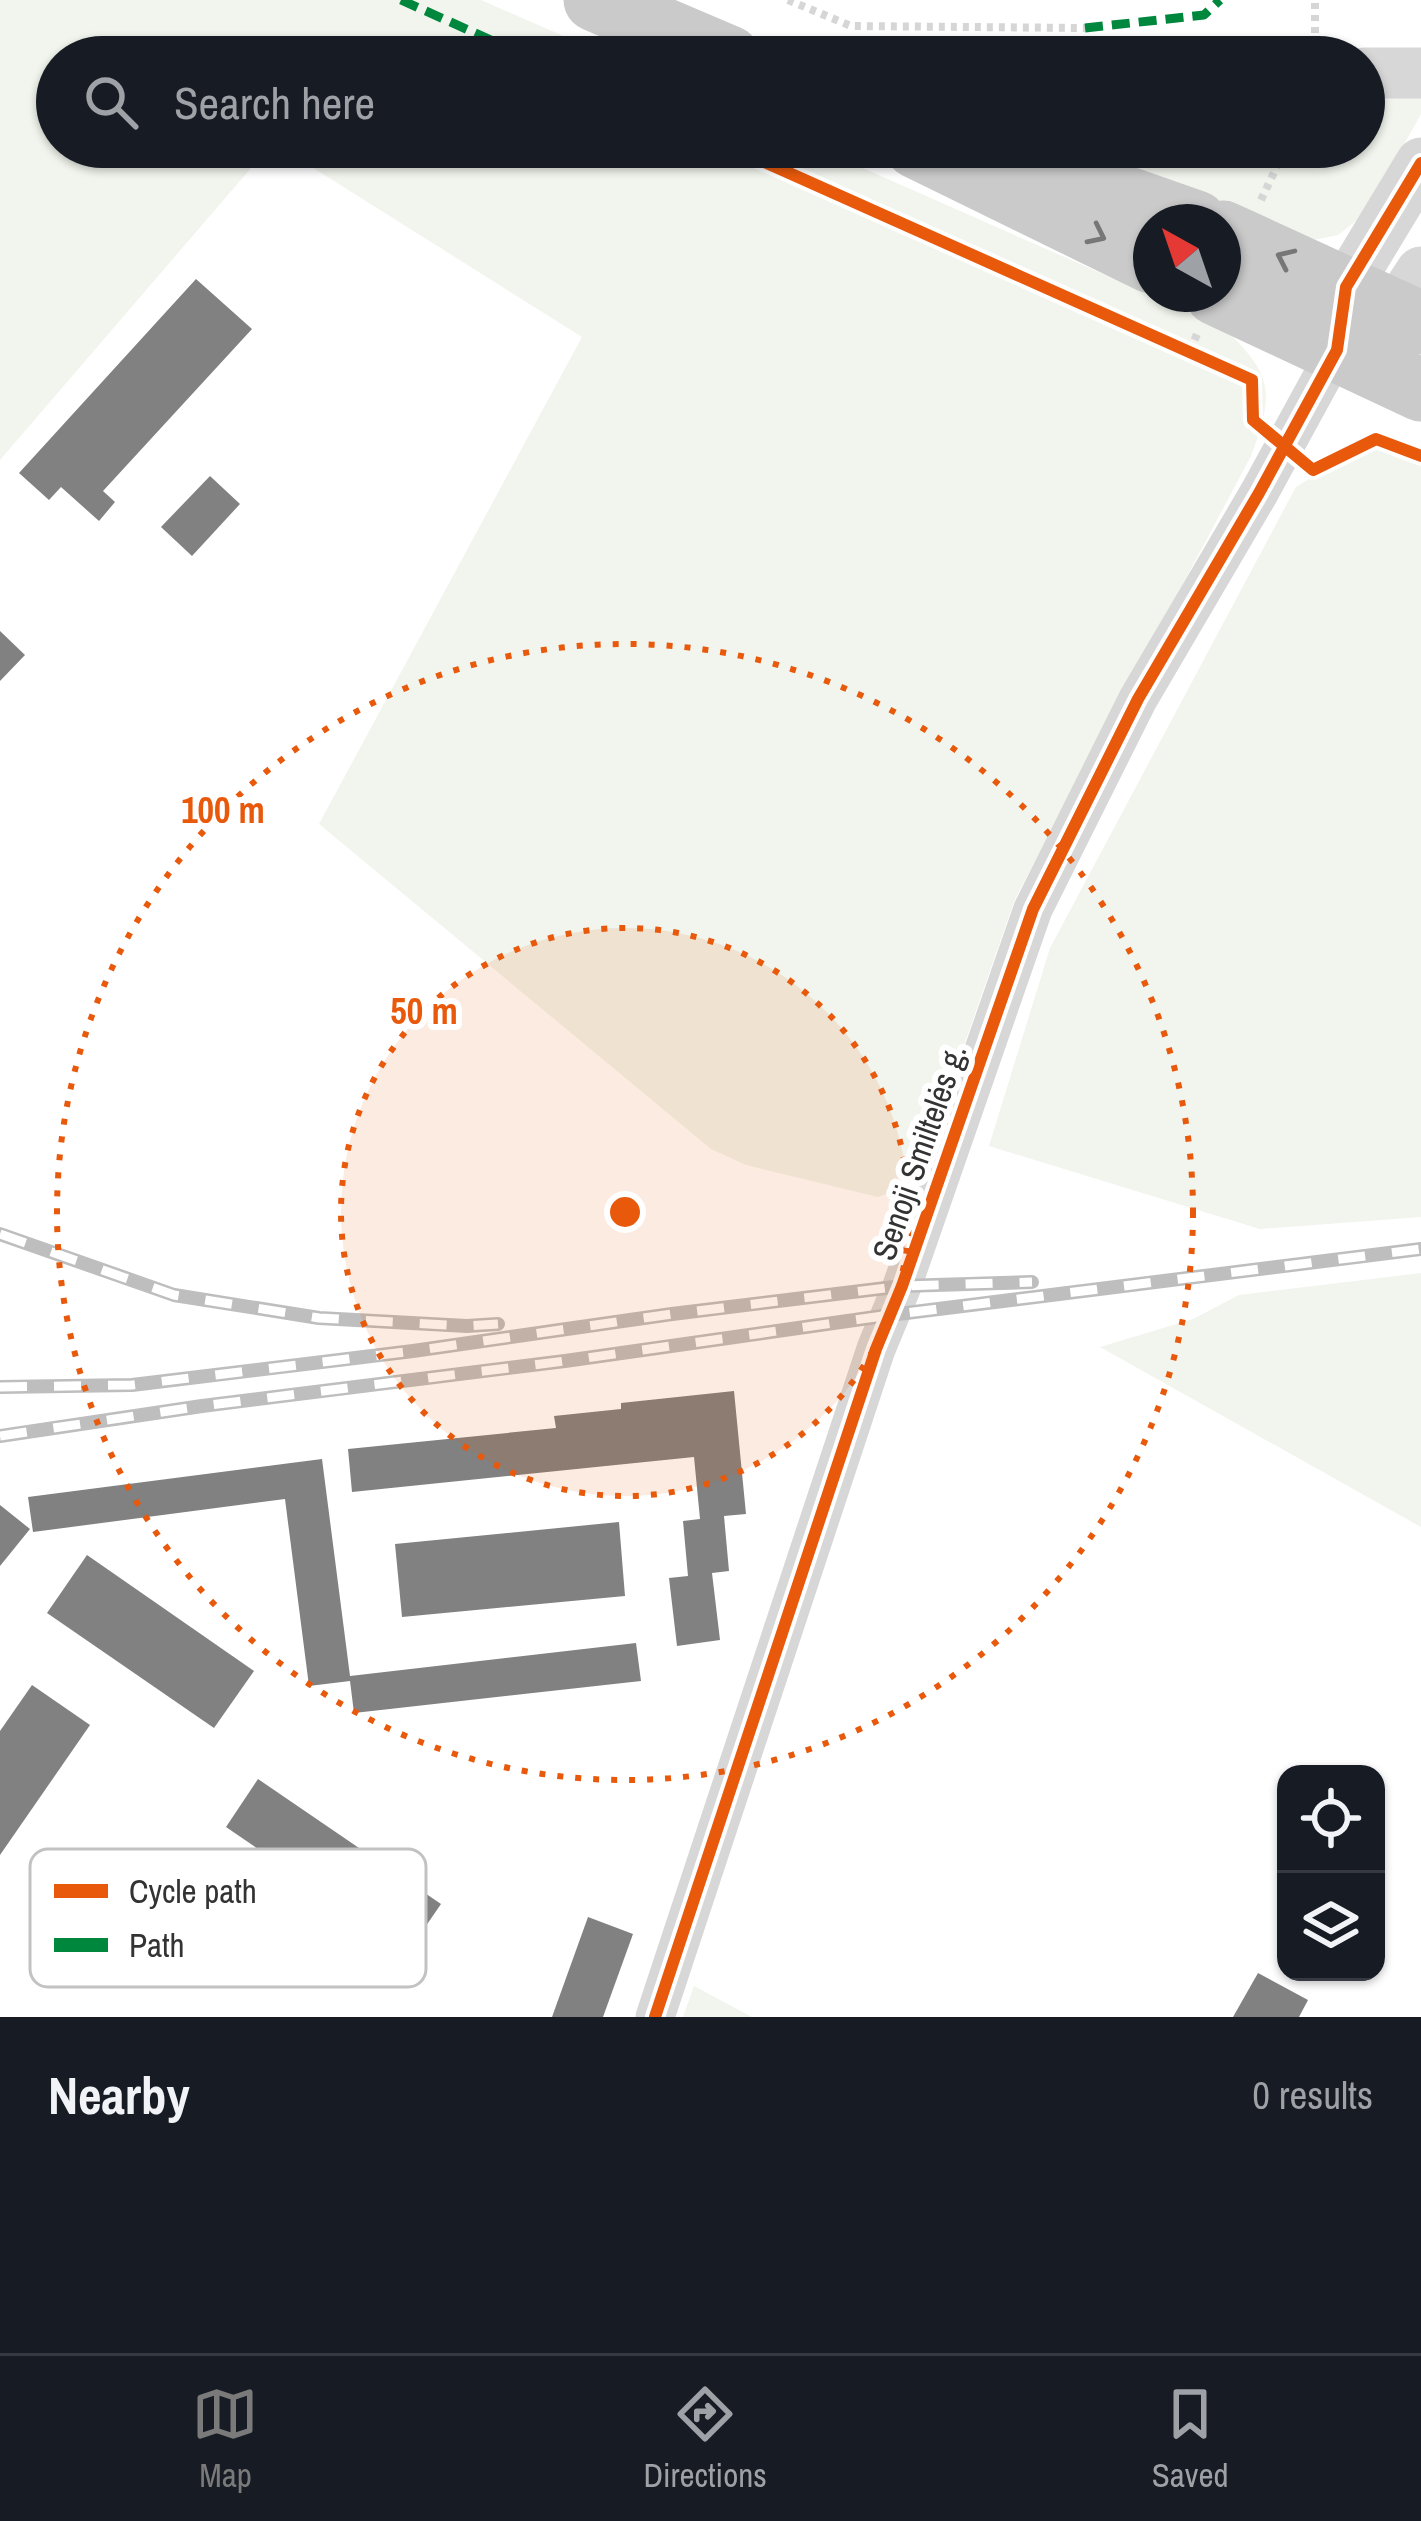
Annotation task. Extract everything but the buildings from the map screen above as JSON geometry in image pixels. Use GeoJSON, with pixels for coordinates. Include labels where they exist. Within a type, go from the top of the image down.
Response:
{"type":"FeatureCollection","features":[{"type":"Feature","properties":{"kind":"main road"},"geometry":{"type":"LineString","coordinates":[[595,0],[680,36]]}},
{"type":"Feature","properties":{"kind":"main road"},"geometry":{"type":"LineString","coordinates":[[959,168],[1133,253]]}},
{"type":"Feature","properties":{"kind":"main road"},"geometry":{"type":"LineString","coordinates":[[1092,168],[1161,204]]}},
{"type":"Feature","properties":{"kind":"main road"},"geometry":{"type":"LineString","coordinates":[[1241,239],[1396,298]]}},
{"type":"Feature","properties":{"kind":"main road"},"geometry":{"type":"LineString","coordinates":[[1241,306],[1421,391]]}},
{"type":"Feature","properties":{"kind":"street"},"geometry":{"type":"LineString","coordinates":[[1385,73],[1421,73]]}},
{"type":"Feature","properties":{"kind":"street"},"geometry":{"type":"LineString","coordinates":[[1336,350],[1396,298],[1421,163]]}},
{"type":"Feature","properties":{"kind":"street","name":"Senoji Smiltelės g."},"geometry":{"type":"LineString","coordinates":[[655,2017],[870,1366],[1033,908],[1138,700],[1259,494],[1336,350]]}},
{"type":"Feature","properties":{"kind":"path"},"geometry":{"type":"LineString","coordinates":[[788,0],[851,26],[1085,28]]}},
{"type":"Feature","properties":{"kind":"path"},"geometry":{"type":"LineString","coordinates":[[1315,0],[1315,36]]}},
{"type":"Feature","properties":{"kind":"shaded area"},"geometry":{"type":"Polygon","coordinates":[[[0,0],[481,0],[563,36],[36,36],[36,168],[251,168],[0,460],[0,0]]]}},
{"type":"Feature","properties":{"kind":"shaded area"},"geometry":{"type":"Polygon","coordinates":[[[1421,83],[1421,114],[1357,220],[1338,235],[1303,242],[1241,217],[1241,204],[1210,204],[1130,168],[1385,168],[1385,84],[1421,83]]]}},
{"type":"Feature","properties":{"kind":"shaded area"},"geometry":{"type":"Polygon","coordinates":[[[313,168],[863,168],[1133,287],[1133,312],[1189,312],[1223,327],[1260,372],[1266,400],[1251,456],[1015,899],[918,1177],[904,1188],[878,1197],[746,1165],[711,1149],[319,824],[582,337],[313,168]]]}},
{"type":"Feature","properties":{"kind":"shaded area"},"geometry":{"type":"Polygon","coordinates":[[[1365,444],[1386,447],[1421,464],[1421,1217],[1260,1229],[989,1146],[1050,948],[1296,487],[1365,444]]]}},
{"type":"Feature","properties":{"kind":"shaded area"},"geometry":{"type":"Polygon","coordinates":[[[1421,1273],[1421,1527],[1100,1347],[1193,1319],[1239,1295],[1421,1273]]]}},
{"type":"Feature","properties":{"kind":"shaded area"},"geometry":{"type":"Polygon","coordinates":[[[694,1986],[752,2017],[683,2017],[694,1986]]]}},
{"type":"Feature","properties":{"kind":"railway"},"geometry":{"type":"LineString","coordinates":[[0,1234],[174,1295],[319,1318],[498,1324]]}},
{"type":"Feature","properties":{"kind":"railway"},"geometry":{"type":"LineString","coordinates":[[0,1436],[890,1315],[1421,1249]]}},
{"type":"Feature","properties":{"kind":"railway"},"geometry":{"type":"LineString","coordinates":[[0,1387],[132,1385],[902,1286],[1032,1282]]}},
{"type":"Feature","properties":{"kind":"marked path"},"geometry":{"type":"LineString","coordinates":[[401,0],[482,36]]}},
{"type":"Feature","properties":{"kind":"marked path"},"geometry":{"type":"LineString","coordinates":[[1085,28],[1204,15],[1220,0]]}},
{"type":"Feature","properties":{"kind":"cycle path"},"geometry":{"type":"LineString","coordinates":[[655,2017],[876,1349],[1033,909],[1138,699],[1337,350],[1346,287],[1421,163]]}},
{"type":"Feature","properties":{"kind":"cycle path"},"geometry":{"type":"LineString","coordinates":[[778,168],[1252,380],[1253,420],[1313,470],[1376,439],[1421,456]]}}]}
